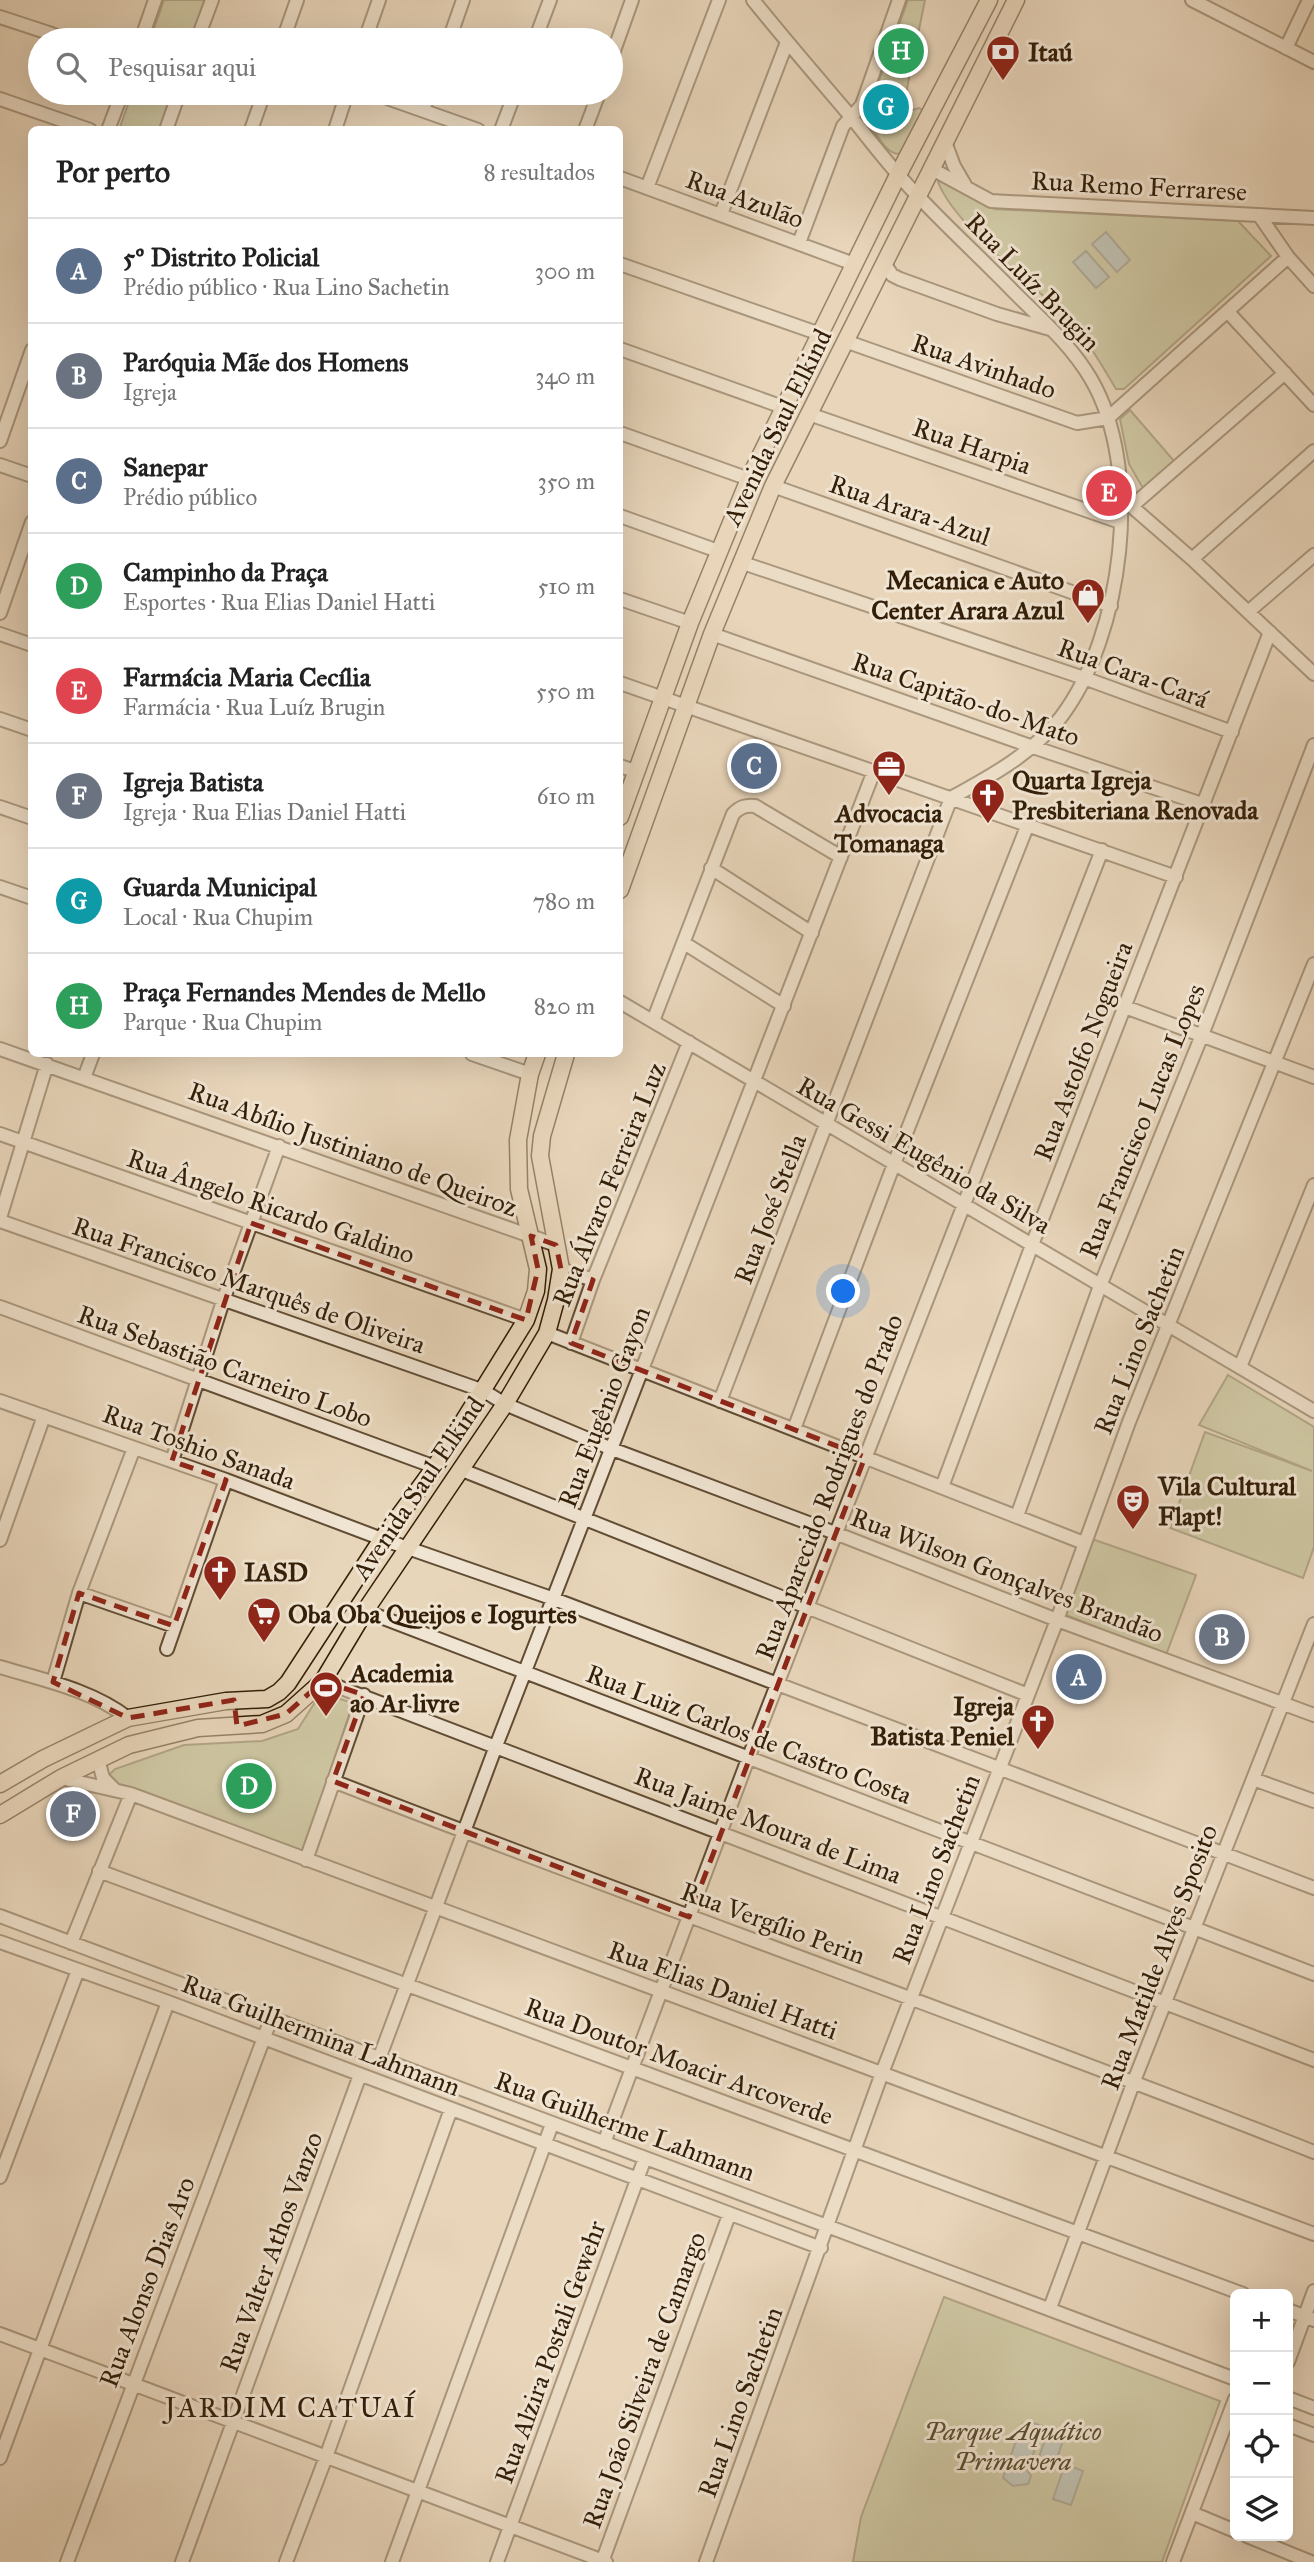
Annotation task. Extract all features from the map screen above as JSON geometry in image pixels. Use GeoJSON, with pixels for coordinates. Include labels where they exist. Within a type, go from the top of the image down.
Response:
{"type":"FeatureCollection","features":[{"type":"Feature","properties":{"kind":"main road","name":"Avenida Saul Elkind"},"geometry":{"type":"LineString","coordinates":[[623,796],[627,769],[663,698],[718,551],[749,480],[898,174],[989,0]]}},
{"type":"Feature","properties":{"kind":"main road","name":"Avenida Saul Elkind"},"geometry":{"type":"LineString","coordinates":[[623,882],[712,634],[773,486],[1016,0]]}},
{"type":"Feature","properties":{"kind":"main road","name":"Avenida Saul Elkind"},"geometry":{"type":"LineString","coordinates":[[0,1784],[43,1759],[128,1718],[234,1701],[267,1699],[288,1683],[382,1539],[435,1467],[526,1320],[537,1291],[538,1269],[519,1189],[519,1140],[530,1074],[536,1057]]}},
{"type":"Feature","properties":{"kind":"main road","name":"Avenida Saul Elkind"},"geometry":{"type":"LineString","coordinates":[[0,1815],[61,1778],[129,1745],[198,1728],[262,1724],[286,1714],[323,1681],[407,1546],[505,1404],[547,1333],[561,1269],[540,1156],[542,1136],[565,1057]]}},
{"type":"Feature","properties":{"kind":"main road"},"geometry":{"type":"LineString","coordinates":[[234,1701],[237,1726]]}},
{"type":"Feature","properties":{"kind":"street"},"geometry":{"type":"LineString","coordinates":[[145,28],[155,0]]}},
{"type":"Feature","properties":{"kind":"street"},"geometry":{"type":"LineString","coordinates":[[202,28],[212,0]]}},
{"type":"Feature","properties":{"kind":"street"},"geometry":{"type":"LineString","coordinates":[[287,28],[297,0]]}},
{"type":"Feature","properties":{"kind":"street"},"geometry":{"type":"LineString","coordinates":[[369,28],[379,0]]}},
{"type":"Feature","properties":{"kind":"street"},"geometry":{"type":"LineString","coordinates":[[453,28],[463,0]]}},
{"type":"Feature","properties":{"kind":"street"},"geometry":{"type":"LineString","coordinates":[[540,28],[550,0]]}},
{"type":"Feature","properties":{"kind":"street"},"geometry":{"type":"LineString","coordinates":[[622,28],[632,0]]}},
{"type":"Feature","properties":{"kind":"street"},"geometry":{"type":"LineString","coordinates":[[647,188],[719,0]]}},
{"type":"Feature","properties":{"kind":"street","name":"Rua Luíz Brugin"},"geometry":{"type":"LineString","coordinates":[[753,0],[898,174],[1054,330],[1082,364],[1093,382],[1108,418],[1116,448],[1127,502],[1120,522],[1111,606],[1084,678],[1061,716],[1033,747],[996,773],[951,798]]}},
{"type":"Feature","properties":{"kind":"street"},"geometry":{"type":"LineString","coordinates":[[1192,0],[1314,62]]}},
{"type":"Feature","properties":{"kind":"street"},"geometry":{"type":"LineString","coordinates":[[1286,47],[1309,0]]}},
{"type":"Feature","properties":{"kind":"street"},"geometry":{"type":"LineString","coordinates":[[799,243],[843,126],[862,104],[896,1]]}},
{"type":"Feature","properties":{"kind":"street"},"geometry":{"type":"LineString","coordinates":[[0,17],[33,28]]}},
{"type":"Feature","properties":{"kind":"street"},"geometry":{"type":"LineString","coordinates":[[721,214],[787,42]]}},
{"type":"Feature","properties":{"kind":"street"},"geometry":{"type":"LineString","coordinates":[[0,99],[78,126]]}},
{"type":"Feature","properties":{"kind":"street"},"geometry":{"type":"LineString","coordinates":[[110,126],[117,105]]}},
{"type":"Feature","properties":{"kind":"street"},"geometry":{"type":"LineString","coordinates":[[167,126],[175,105]]}},
{"type":"Feature","properties":{"kind":"street"},"geometry":{"type":"LineString","coordinates":[[252,126],[260,105]]}},
{"type":"Feature","properties":{"kind":"street"},"geometry":{"type":"LineString","coordinates":[[336,126],[343,105]]}},
{"type":"Feature","properties":{"kind":"street"},"geometry":{"type":"LineString","coordinates":[[408,105],[467,126]]}},
{"type":"Feature","properties":{"kind":"street"},"geometry":{"type":"LineString","coordinates":[[423,110],[425,105]]}},
{"type":"Feature","properties":{"kind":"street"},"geometry":{"type":"LineString","coordinates":[[503,126],[510,105]]}},
{"type":"Feature","properties":{"kind":"street"},"geometry":{"type":"LineString","coordinates":[[586,126],[594,105]]}},
{"type":"Feature","properties":{"kind":"street"},"geometry":{"type":"LineString","coordinates":[[945,142],[965,186]]}},
{"type":"Feature","properties":{"kind":"street","name":"Rua Remo Ferrarese"},"geometry":{"type":"LineString","coordinates":[[932,169],[991,201],[1314,218]]}},
{"type":"Feature","properties":{"kind":"street","name":"Rua Azulão"},"geometry":{"type":"LineString","coordinates":[[623,179],[854,264]]}},
{"type":"Feature","properties":{"kind":"street"},"geometry":{"type":"LineString","coordinates":[[1259,215],[1288,257],[1314,286]]}},
{"type":"Feature","properties":{"kind":"street"},"geometry":{"type":"LineString","coordinates":[[1108,418],[1288,257]]}},
{"type":"Feature","properties":{"kind":"street"},"geometry":{"type":"LineString","coordinates":[[884,262],[892,275],[900,279],[997,314],[1054,330]]}},
{"type":"Feature","properties":{"kind":"street"},"geometry":{"type":"LineString","coordinates":[[623,265],[820,334]]}},
{"type":"Feature","properties":{"kind":"street"},"geometry":{"type":"LineString","coordinates":[[997,314],[1009,305],[1014,291]]}},
{"type":"Feature","properties":{"kind":"street"},"geometry":{"type":"LineString","coordinates":[[1228,312],[1314,405]]}},
{"type":"Feature","properties":{"kind":"street","name":"Rua Avinhado"},"geometry":{"type":"LineString","coordinates":[[845,341],[1077,423],[1108,418]]}},
{"type":"Feature","properties":{"kind":"street"},"geometry":{"type":"LineString","coordinates":[[623,350],[783,407]]}},
{"type":"Feature","properties":{"kind":"street"},"geometry":{"type":"LineString","coordinates":[[0,441],[28,361]]}},
{"type":"Feature","properties":{"kind":"street"},"geometry":{"type":"LineString","coordinates":[[1284,373],[1127,502],[1312,668]]}},
{"type":"Feature","properties":{"kind":"street","name":"Rua Harpia"},"geometry":{"type":"LineString","coordinates":[[808,414],[1120,522]]}},
{"type":"Feature","properties":{"kind":"street"},"geometry":{"type":"LineString","coordinates":[[623,434],[749,480]]}},
{"type":"Feature","properties":{"kind":"street"},"geometry":{"type":"LineString","coordinates":[[1192,559],[1314,451]]}},
{"type":"Feature","properties":{"kind":"street"},"geometry":{"type":"LineString","coordinates":[[0,465],[28,475]]}},
{"type":"Feature","properties":{"kind":"street","name":"Rua Arara-Azul"},"geometry":{"type":"LineString","coordinates":[[773,486],[1111,606]]}},
{"type":"Feature","properties":{"kind":"street"},"geometry":{"type":"LineString","coordinates":[[623,517],[718,551]]}},
{"type":"Feature","properties":{"kind":"street"},"geometry":{"type":"LineString","coordinates":[[1248,612],[1314,555]]}},
{"type":"Feature","properties":{"kind":"street"},"geometry":{"type":"LineString","coordinates":[[0,612],[25,559]]}},
{"type":"Feature","properties":{"kind":"street","name":"Rua Cara-Cará"},"geometry":{"type":"LineString","coordinates":[[740,562],[1084,678],[1232,732]]}},
{"type":"Feature","properties":{"kind":"street"},"geometry":{"type":"LineString","coordinates":[[623,600],[690,623]]}},
{"type":"Feature","properties":{"kind":"street","name":"Rua Astolfo Nogueira"},"geometry":{"type":"LineString","coordinates":[[942,1487],[1032,1245],[1270,632]]}},
{"type":"Feature","properties":{"kind":"street"},"geometry":{"type":"LineString","coordinates":[[0,634],[28,644]]}},
{"type":"Feature","properties":{"kind":"street","name":"Rua Capitão-do-Mato"},"geometry":{"type":"LineString","coordinates":[[712,634],[1205,805]]}},
{"type":"Feature","properties":{"kind":"street"},"geometry":{"type":"LineString","coordinates":[[623,683],[1176,877]]}},
{"type":"Feature","properties":{"kind":"street"},"geometry":{"type":"LineString","coordinates":[[0,719],[28,729]]}},
{"type":"Feature","properties":{"kind":"street","name":"Rua Francisco Lucas Lopes"},"geometry":{"type":"LineString","coordinates":[[1017,1517],[1100,1286],[1202,1035],[1314,745]]}},
{"type":"Feature","properties":{"kind":"street","name":"Rua Eugênio Gayon"},"geometry":{"type":"LineString","coordinates":[[379,2059],[496,1746],[874,771]]}},
{"type":"Feature","properties":{"kind":"street","name":"Rua José Stella"},"geometry":{"type":"LineString","coordinates":[[720,1401],[951,798]]}},
{"type":"Feature","properties":{"kind":"street"},"geometry":{"type":"LineString","coordinates":[[653,1021],[733,814],[747,805],[755,806],[841,857]]}},
{"type":"Feature","properties":{"kind":"street"},"geometry":{"type":"LineString","coordinates":[[0,807],[28,817]]}},
{"type":"Feature","properties":{"kind":"street"},"geometry":{"type":"LineString","coordinates":[[793,1429],[1028,824]]}},
{"type":"Feature","properties":{"kind":"street","name":"Rua Aparecido Rodrigues do Prado"},"geometry":{"type":"LineString","coordinates":[[604,2143],[835,1533],[1102,850]]}},
{"type":"Feature","properties":{"kind":"street"},"geometry":{"type":"LineString","coordinates":[[711,868],[812,933]]}},
{"type":"Feature","properties":{"kind":"street"},"geometry":{"type":"LineString","coordinates":[[0,887],[28,897]]}},
{"type":"Feature","properties":{"kind":"street"},"geometry":{"type":"LineString","coordinates":[[684,943],[784,1006]]}},
{"type":"Feature","properties":{"kind":"street","name":"Rua Lino Sachetin"},"geometry":{"type":"LineString","coordinates":[[706,2562],[882,2073],[1057,1620],[1129,1422],[1314,964]]}},
{"type":"Feature","properties":{"kind":"street","name":"Rua Gessi Eugênio da Silva"},"geometry":{"type":"LineString","coordinates":[[623,1004],[1168,1327],[1313,1409]]}},
{"type":"Feature","properties":{"kind":"street"},"geometry":{"type":"LineString","coordinates":[[1125,1007],[1314,1077]]}},
{"type":"Feature","properties":{"kind":"street","name":"Rua Álvaro Ferreira Luz"},"geometry":{"type":"LineString","coordinates":[[571,1343],[593,1280],[689,1042]]}},
{"type":"Feature","properties":{"kind":"street","name":"Rua Abílio Justiniano de Queiroz"},"geometry":{"type":"LineString","coordinates":[[0,1049],[556,1245]]}},
{"type":"Feature","properties":{"kind":"street"},"geometry":{"type":"LineString","coordinates":[[84,1078],[92,1057]]}},
{"type":"Feature","properties":{"kind":"street"},"geometry":{"type":"LineString","coordinates":[[481,1057],[530,1074]]}},
{"type":"Feature","properties":{"kind":"street"},"geometry":{"type":"LineString","coordinates":[[0,1220],[47,1064]]}},
{"type":"Feature","properties":{"kind":"street","name":"Rua Ângelo Ricardo Galdino"},"geometry":{"type":"LineString","coordinates":[[0,1134],[526,1320]]}},
{"type":"Feature","properties":{"kind":"street"},"geometry":{"type":"LineString","coordinates":[[172,1461],[223,1301],[279,1146]]}},
{"type":"Feature","properties":{"kind":"street"},"geometry":{"type":"LineString","coordinates":[[1240,1367],[1314,1185]]}},
{"type":"Feature","properties":{"kind":"street","name":"Rua Francisco Marquês de Oliveira"},"geometry":{"type":"LineString","coordinates":[[0,1220],[484,1391]]}},
{"type":"Feature","properties":{"kind":"street"},"geometry":{"type":"LineString","coordinates":[[561,1269],[593,1280]]}},
{"type":"Feature","properties":{"kind":"street","name":"Rua Sebastião Carneiro Lobo"},"geometry":{"type":"LineString","coordinates":[[0,1307],[435,1467]]}},
{"type":"Feature","properties":{"kind":"street"},"geometry":{"type":"LineString","coordinates":[[547,1333],[1084,1543]]}},
{"type":"Feature","properties":{"kind":"street","name":"Rua Wilson Gonçalves Brandão"},"geometry":{"type":"LineString","coordinates":[[484,1391],[505,1404],[612,1449],[1057,1620],[1314,1715]]}},
{"type":"Feature","properties":{"kind":"street","name":"Rua Toshio Sanada"},"geometry":{"type":"LineString","coordinates":[[0,1401],[226,1480],[778,1682],[1314,1888]]}},
{"type":"Feature","properties":{"kind":"street"},"geometry":{"type":"LineString","coordinates":[[0,1540],[44,1416]]}},
{"type":"Feature","properties":{"kind":"street"},"geometry":{"type":"LineString","coordinates":[[53,1682],[79,1593],[134,1448]]}},
{"type":"Feature","properties":{"kind":"street"},"geometry":{"type":"LineString","coordinates":[[462,1470],[1028,1695]]}},
{"type":"Feature","properties":{"kind":"street"},"geometry":{"type":"LineString","coordinates":[[167,1649],[226,1480]]}},
{"type":"Feature","properties":{"kind":"street"},"geometry":{"type":"LineString","coordinates":[[79,1593],[174,1626]]}},
{"type":"Feature","properties":{"kind":"street","name":"Rua Luiz Carlos de Castro Costa"},"geometry":{"type":"LineString","coordinates":[[365,1611],[1314,1974]]}},
{"type":"Feature","properties":{"kind":"street","name":"Rua Matilde Alves Sposito"},"geometry":{"type":"LineString","coordinates":[[1051,2308],[1134,2081],[1314,1627]]}},
{"type":"Feature","properties":{"kind":"street"},"geometry":{"type":"LineString","coordinates":[[0,1667],[53,1682],[105,1703],[128,1718]]}},
{"type":"Feature","properties":{"kind":"street","name":"Rua Jaime Moura de Lima"},"geometry":{"type":"LineString","coordinates":[[323,1681],[1314,2060]]}},
{"type":"Feature","properties":{"kind":"street"},"geometry":{"type":"LineString","coordinates":[[306,1860],[364,1695]]}},
{"type":"Feature","properties":{"kind":"street"},"geometry":{"type":"LineString","coordinates":[[98,1759],[103,1777],[116,1790]]}},
{"type":"Feature","properties":{"kind":"street","name":"Rua Elias Daniel Hatti"},"geometry":{"type":"LineString","coordinates":[[61,1778],[131,1794],[1314,2234]]}},
{"type":"Feature","properties":{"kind":"street"},"geometry":{"type":"LineString","coordinates":[[1253,1779],[1314,1801]]}},
{"type":"Feature","properties":{"kind":"street","name":"Rua Vergílio Perin"},"geometry":{"type":"LineString","coordinates":[[334,1781],[689,1917],[1134,2081],[1314,2152]]}},
{"type":"Feature","properties":{"kind":"street"},"geometry":{"type":"LineString","coordinates":[[71,1943],[131,1794]]}},
{"type":"Feature","properties":{"kind":"street","name":"Rua Doutor Moacir Arcoverde"},"geometry":{"type":"LineString","coordinates":[[99,1871],[1230,2289]]}},
{"type":"Feature","properties":{"kind":"street","name":"Rua Guilherme Lahmann"},"geometry":{"type":"LineString","coordinates":[[0,1916],[1230,2377]]}},
{"type":"Feature","properties":{"kind":"street","name":"Rua Guilhermina Lahmann"},"geometry":{"type":"LineString","coordinates":[[0,1942],[168,2001],[821,2248]]}},
{"type":"Feature","properties":{"kind":"street"},"geometry":{"type":"LineString","coordinates":[[0,2177],[78,1970]]}},
{"type":"Feature","properties":{"kind":"street"},"geometry":{"type":"LineString","coordinates":[[0,2458],[168,2001]]}},
{"type":"Feature","properties":{"kind":"street","name":"Rua Alonso Dias Aro"},"geometry":{"type":"LineString","coordinates":[[67,2562],[271,2019]]}},
{"type":"Feature","properties":{"kind":"street","name":"Rua Valter Athos Vanzo"},"geometry":{"type":"LineString","coordinates":[[182,2562],[360,2075]]}},
{"type":"Feature","properties":{"kind":"street"},"geometry":{"type":"LineString","coordinates":[[286,2562],[450,2109]]}},
{"type":"Feature","properties":{"kind":"street"},"geometry":{"type":"LineString","coordinates":[[392,2562],[552,2124]]}},
{"type":"Feature","properties":{"kind":"street","name":"Rua Alzira Postali Gewehr"},"geometry":{"type":"LineString","coordinates":[[498,2562],[645,2158]]}},
{"type":"Feature","properties":{"kind":"street","name":"Rua João Silveira de Camargo"},"geometry":{"type":"LineString","coordinates":[[603,2562],[729,2215]]}},
{"type":"Feature","properties":{"kind":"street"},"geometry":{"type":"LineString","coordinates":[[1293,2352],[1309,2318],[1314,2291]]}},
{"type":"Feature","properties":{"kind":"street"},"geometry":{"type":"LineString","coordinates":[[0,2334],[134,2382],[603,2562]]}},
{"type":"Feature","properties":{"kind":"street"},"geometry":{"type":"LineString","coordinates":[[1293,2400],[1314,2408]]}},
{"type":"Feature","properties":{"kind":"street"},"geometry":{"type":"LineString","coordinates":[[1173,2562],[1230,2415]]}},
{"type":"Feature","properties":{"kind":"street"},"geometry":{"type":"LineString","coordinates":[[1293,2427],[1314,2435]]}},
{"type":"Feature","properties":{"kind":"street"},"geometry":{"type":"LineString","coordinates":[[1192,2513],[1230,2529]]}},
{"type":"Feature","properties":{"kind":"street"},"geometry":{"type":"LineString","coordinates":[[1260,2541],[1313,2561]]}},
{"type":"Feature","properties":{"kind":"highlighted area"},"geometry":{"type":"Polygon","coordinates":[[[251,1223],[526,1320],[538,1269],[531,1236],[556,1245],[561,1269],[593,1280],[571,1343],[865,1457],[689,1917],[333,1781],[364,1695],[323,1681],[286,1714],[237,1726],[234,1700],[128,1718],[53,1682],[79,1593],[174,1626],[226,1480],[172,1461],[251,1223]]]}},
{"type":"Feature","properties":{"kind":"green space"},"geometry":{"type":"Polygon","coordinates":[[[164,0],[207,0],[196,28],[154,28],[164,0]]]}},
{"type":"Feature","properties":{"kind":"green space"},"geometry":{"type":"Polygon","coordinates":[[[908,0],[925,0],[905,98],[901,100],[906,112],[919,108],[926,112],[906,152],[897,154],[882,142],[867,114],[908,0]]]}},
{"type":"Feature","properties":{"kind":"green space"},"geometry":{"type":"Polygon","coordinates":[[[128,105],[170,105],[162,126],[120,126],[128,105]]]}},
{"type":"Feature","properties":{"kind":"green space"},"geometry":{"type":"Polygon","coordinates":[[[938,182],[949,182],[995,209],[1238,221],[1271,256],[1124,389],[1116,389],[1074,326],[960,217],[947,199],[938,182]]]}},
{"type":"Feature","properties":{"kind":"green space"},"geometry":{"type":"Polygon","coordinates":[[[1130,410],[1174,461],[1144,490],[1129,464],[1120,419],[1130,410]]]}},
{"type":"Feature","properties":{"kind":"green space"},"geometry":{"type":"Polygon","coordinates":[[[1228,1375],[1314,1427],[1314,1547],[1303,1578],[1170,1528],[1205,1432],[1312,1471],[1199,1425],[1228,1375]]]}},
{"type":"Feature","properties":{"kind":"green space"},"geometry":{"type":"Polygon","coordinates":[[[1092,1539],[1196,1575],[1166,1655],[1066,1615],[1064,1606],[1092,1539]]]}},
{"type":"Feature","properties":{"kind":"green space"},"geometry":{"type":"Polygon","coordinates":[[[321,1693],[353,1703],[303,1852],[110,1781],[110,1774],[115,1769],[184,1745],[262,1741],[298,1729],[321,1693]]]}},
{"type":"Feature","properties":{"kind":"green space","name":"Parque Aquático Primavera"},"geometry":{"type":"Polygon","coordinates":[[[944,2297],[1220,2401],[1162,2562],[853,2562],[861,2517],[944,2297]]]}},
{"type":"Feature","properties":{"kind":"water"},"geometry":{"type":"Polygon","coordinates":[[[1106,232],[1130,260],[1117,272],[1092,244],[1106,232]]]}},
{"type":"Feature","properties":{"kind":"water"},"geometry":{"type":"Polygon","coordinates":[[[1086,251],[1109,277],[1096,288],[1073,262],[1086,251]]]}},
{"type":"Feature","properties":{"kind":"water"},"geometry":{"type":"Polygon","coordinates":[[[1028,2421],[1042,2426],[1032,2458],[1022,2463],[1031,2476],[1028,2484],[1013,2486],[1003,2478],[1022,2424],[1028,2421]]]}},
{"type":"Feature","properties":{"kind":"water"},"geometry":{"type":"Polygon","coordinates":[[[1049,2428],[1065,2434],[1053,2471],[1036,2466],[1049,2428]]]}},
{"type":"Feature","properties":{"kind":"water"},"geometry":{"type":"Polygon","coordinates":[[[1065,2464],[1083,2471],[1071,2505],[1053,2499],[1065,2464]]]}},
{"type":"Feature","properties":{"kind":"place","name":"Praça Fernandes Mendes de Mello"},"geometry":{"type":"Point","coordinates":[901,51]}},
{"type":"Feature","properties":{"kind":"place","name":"Itaú"},"geometry":{"type":"Point","coordinates":[1003,82]}},
{"type":"Feature","properties":{"kind":"place","name":"Guarda Municipal"},"geometry":{"type":"Point","coordinates":[886,107]}},
{"type":"Feature","properties":{"kind":"place","name":"Farmácia Maria Cecília"},"geometry":{"type":"Point","coordinates":[1109,493]}},
{"type":"Feature","properties":{"kind":"place","name":"Mecanica e Auto Center Arara Azul"},"geometry":{"type":"Point","coordinates":[1088,625]}},
{"type":"Feature","properties":{"kind":"place","name":"Sanepar"},"geometry":{"type":"Point","coordinates":[754,766]}},
{"type":"Feature","properties":{"kind":"place","name":"Advocacia Tomanaga"},"geometry":{"type":"Point","coordinates":[889,797]}},
{"type":"Feature","properties":{"kind":"place","name":"Quarta Igreja Presbiteriana Renovada"},"geometry":{"type":"Point","coordinates":[988,825]}},
{"type":"Feature","properties":{"kind":"place","name":"Vila Cultural Flapt!"},"geometry":{"type":"Point","coordinates":[1133,1531]}},
{"type":"Feature","properties":{"kind":"place","name":"IASD"},"geometry":{"type":"Point","coordinates":[220,1602]}},
{"type":"Feature","properties":{"kind":"place","name":"Paróquia Mãe dos Homens"},"geometry":{"type":"Point","coordinates":[1222,1637]}},
{"type":"Feature","properties":{"kind":"place","name":"Oba Oba Queijos e Iogurtes"},"geometry":{"type":"Point","coordinates":[264,1644]}},
{"type":"Feature","properties":{"kind":"place","name":"5º Distrito Policial"},"geometry":{"type":"Point","coordinates":[1079,1677]}},
{"type":"Feature","properties":{"kind":"place","name":"Academia ao Ar livre"},"geometry":{"type":"Point","coordinates":[326,1718]}},
{"type":"Feature","properties":{"kind":"place","name":"Igreja Batista Peniel"},"geometry":{"type":"Point","coordinates":[1038,1751]}},
{"type":"Feature","properties":{"kind":"place","name":"Campinho da Praça"},"geometry":{"type":"Point","coordinates":[249,1786]}},
{"type":"Feature","properties":{"kind":"place","name":"Igreja Batista"},"geometry":{"type":"Point","coordinates":[73,1814]}},
{"type":"Feature","properties":{"kind":"district","name":"JARDIM CATUAÍ"},"geometry":{"type":"Point","coordinates":[291,2407]}}]}
